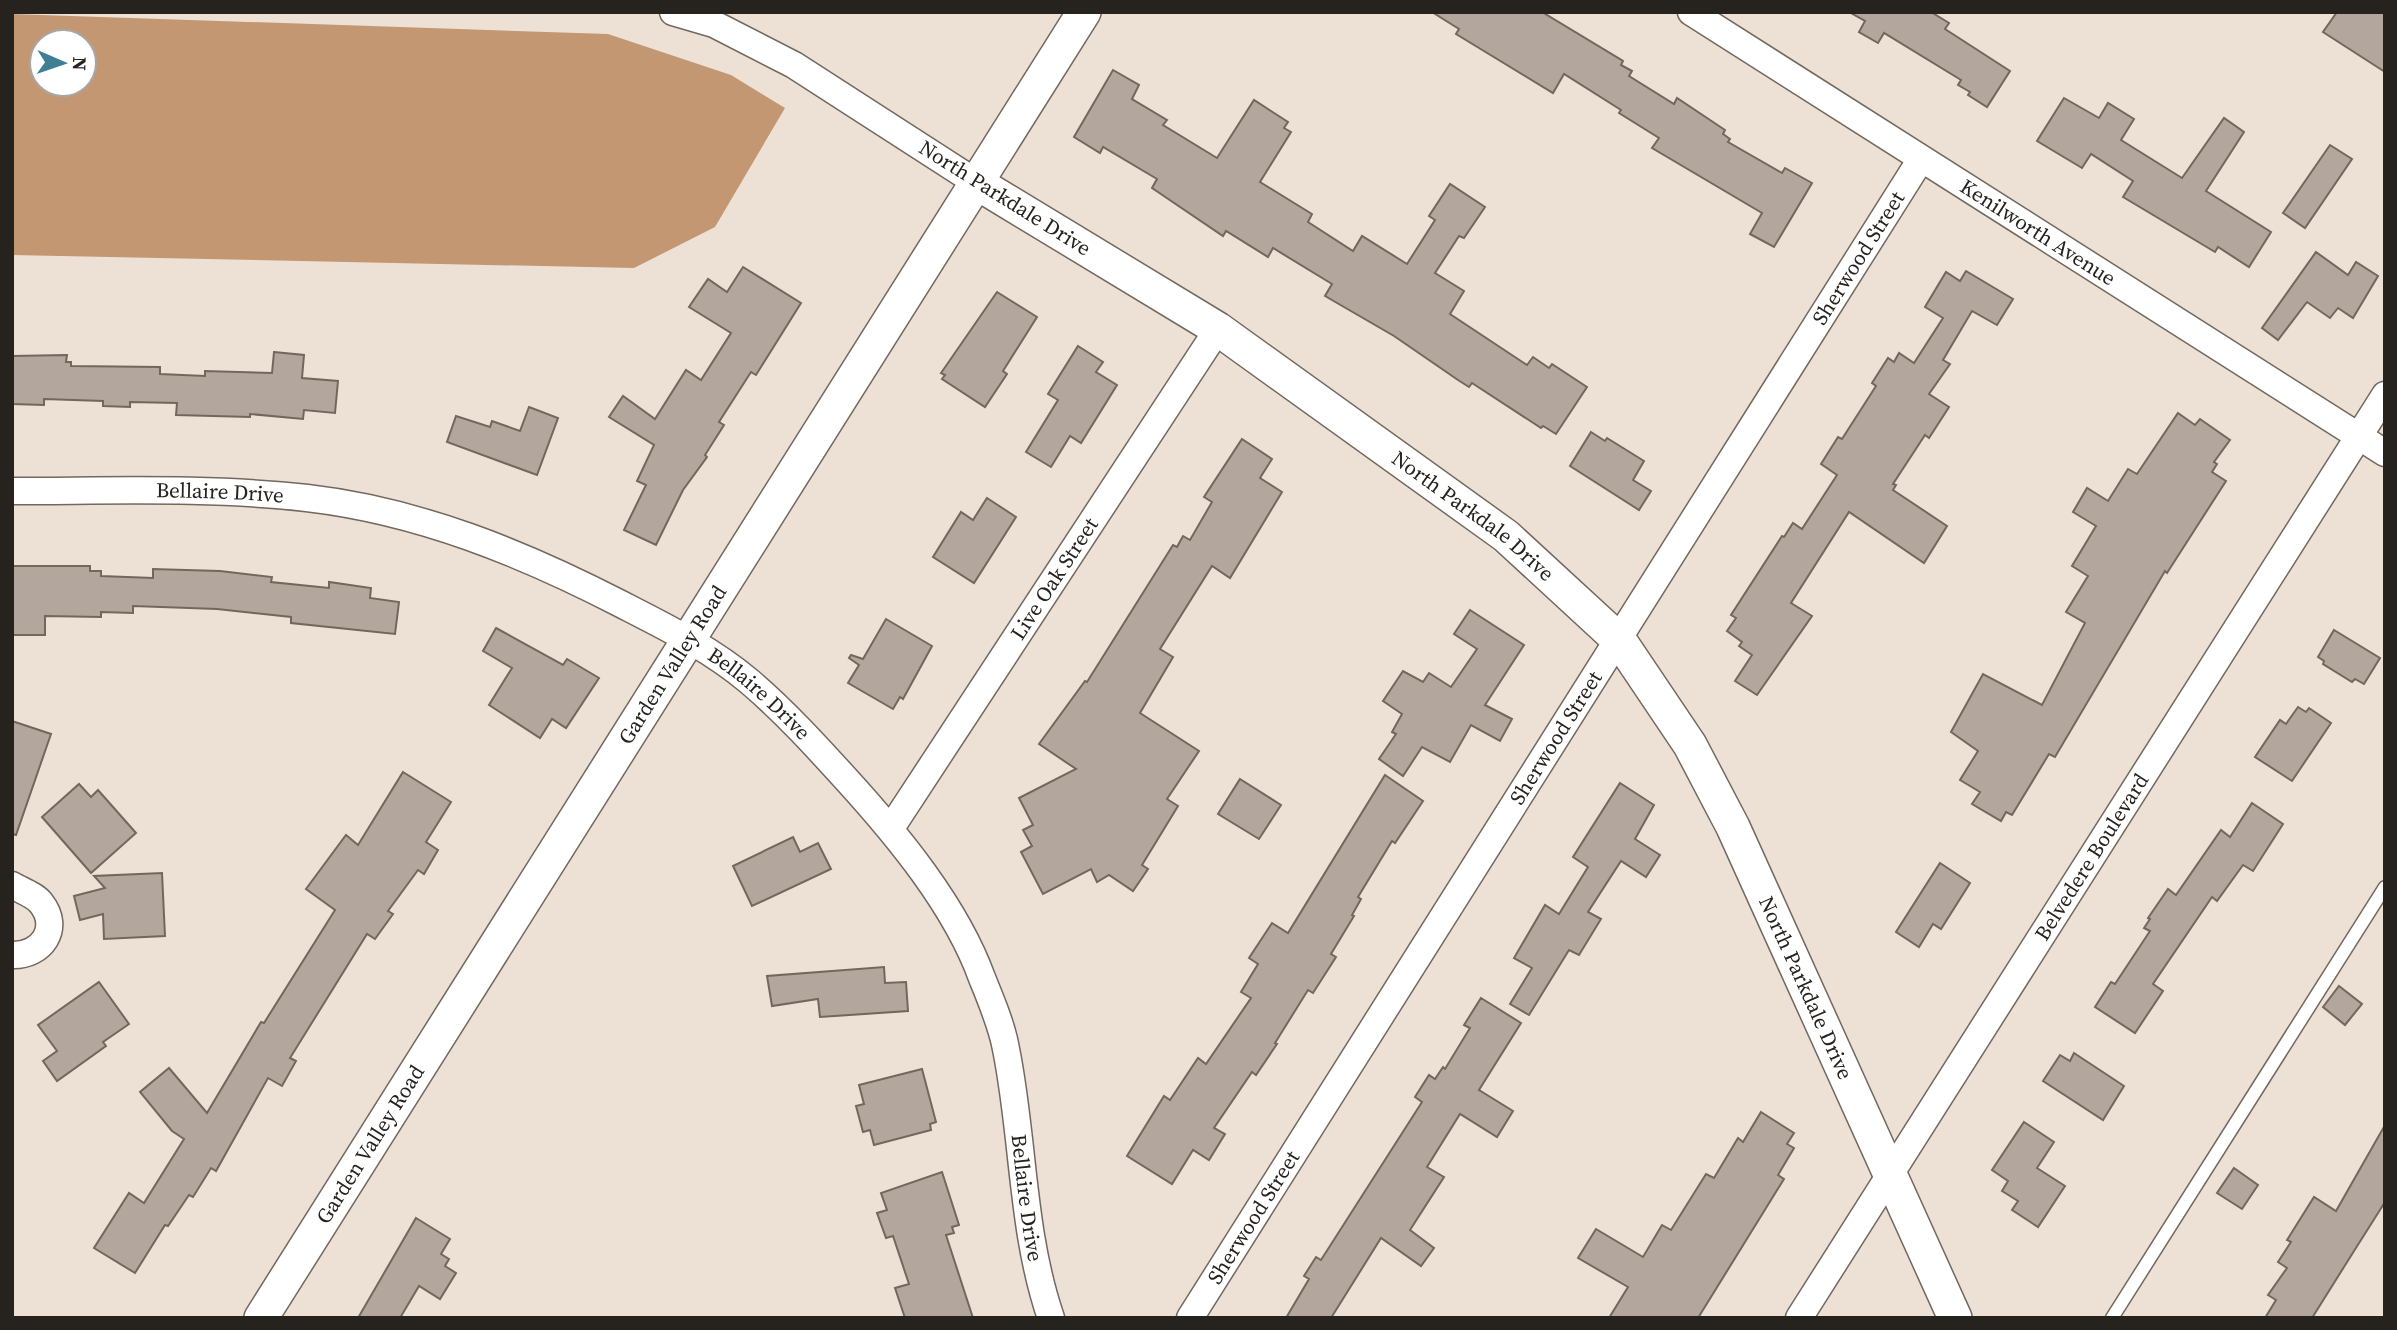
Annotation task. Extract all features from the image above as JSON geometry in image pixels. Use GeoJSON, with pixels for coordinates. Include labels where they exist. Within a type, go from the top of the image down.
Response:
{"type":"FeatureCollection","features":[{"type":"Feature","properties":{"kind":"street","name":"North Parkdale Drive"},"geometry":{"type":"LineString","coordinates":[[673,12],[714,24],[757,44],[977,183],[1219,329],[1506,536],[1620,640],[1690,745],[1733,827],[1955,1318]]}},
{"type":"Feature","properties":{"kind":"street","name":"Garden Valley Road"},"geometry":{"type":"LineString","coordinates":[[261,1318],[687,638],[1084,12]]}},
{"type":"Feature","properties":{"kind":"street","name":"Kenilworth Avenue"},"geometry":{"type":"LineString","coordinates":[[1691,12],[2385,453]]}},
{"type":"Feature","properties":{"kind":"street","name":"Sherwood Street"},"geometry":{"type":"LineString","coordinates":[[1190,1318],[1921,159]]}},
{"type":"Feature","properties":{"kind":"street","name":"Live Oak Street"},"geometry":{"type":"LineString","coordinates":[[891,828],[1219,329]]}},
{"type":"Feature","properties":{"kind":"street","name":"Belvedere Boulevard"},"geometry":{"type":"LineString","coordinates":[[1798,1318],[2385,395]]}},
{"type":"Feature","properties":{"kind":"street","name":"Bellaire Drive"},"geometry":{"type":"LineString","coordinates":[[12,491],[244,493],[310,498],[384,512],[465,534],[542,564],[687,638],[750,682],[828,759],[891,828],[949,913],[981,973],[1006,1048],[1024,1194],[1051,1318]]}},
{"type":"Feature","properties":{"kind":"street"},"geometry":{"type":"LineString","coordinates":[[12,886],[41,902],[49,922],[47,935],[36,950],[28,955],[12,955]]}},
{"type":"Feature","properties":{"kind":"lane"},"geometry":{"type":"LineString","coordinates":[[2112,1318],[2385,887]]}},
{"type":"Feature","properties":{"kind":"shaded area"},"geometry":{"type":"Polygon","coordinates":[[[12,14],[608,34],[731,75],[785,108],[715,227],[634,268],[12,255],[12,14]]]}},
{"type":"Feature","properties":{"kind":"building"},"geometry":{"type":"Polygon","coordinates":[[[1432,12],[1542,12],[1623,61],[1621,65],[1632,71],[1629,76],[1674,104],[1677,98],[1725,130],[1723,134],[1730,139],[1728,142],[1782,173],[1785,168],[1812,183],[1774,247],[1750,234],[1762,213],[1652,148],[1659,138],[1619,113],[1621,110],[1564,74],[1553,93],[1456,34],[1459,29],[1432,12]]]}},
{"type":"Feature","properties":{"kind":"building"},"geometry":{"type":"Polygon","coordinates":[[[1849,12],[1931,12],[1949,23],[1945,29],[2010,71],[1987,107],[1958,85],[1961,80],[1884,33],[1878,43],[1859,32],[1865,21],[1849,12]]]}},
{"type":"Feature","properties":{"kind":"building"},"geometry":{"type":"Polygon","coordinates":[[[2337,12],[2385,12],[2385,72],[2323,32],[2337,12]]]}},
{"type":"Feature","properties":{"kind":"building"},"geometry":{"type":"Polygon","coordinates":[[[1113,70],[1139,85],[1132,99],[1167,120],[1163,125],[1217,158],[1254,100],[1288,122],[1284,128],[1291,132],[1260,182],[1312,214],[1308,222],[1353,251],[1362,236],[1407,264],[1435,220],[1429,216],[1450,184],[1485,207],[1464,238],[1459,236],[1435,273],[1464,291],[1450,314],[1527,365],[1533,357],[1549,368],[1552,364],[1587,387],[1556,434],[1543,426],[1541,428],[1472,383],[1469,387],[1394,336],[1325,296],[1332,284],[1273,248],[1268,257],[1226,231],[1223,236],[1152,188],[1157,179],[1103,147],[1100,153],[1074,137],[1113,70]]]}},
{"type":"Feature","properties":{"kind":"building"},"geometry":{"type":"Polygon","coordinates":[[[2064,98],[2099,118],[2108,103],[2134,119],[2121,140],[2182,178],[2224,118],[2244,132],[2206,191],[2271,232],[2249,267],[2218,247],[2215,252],[2123,197],[2133,181],[2091,154],[2082,168],[2037,141],[2064,98]]]}},
{"type":"Feature","properties":{"kind":"building"},"geometry":{"type":"Polygon","coordinates":[[[2330,145],[2352,159],[2305,228],[2283,213],[2330,145]]]}},
{"type":"Feature","properties":{"kind":"building"},"geometry":{"type":"Polygon","coordinates":[[[2316,252],[2348,275],[2356,262],[2378,276],[2353,318],[2338,308],[2330,318],[2307,302],[2278,340],[2262,328],[2316,252]]]}},
{"type":"Feature","properties":{"kind":"building"},"geometry":{"type":"Polygon","coordinates":[[[743,267],[801,303],[756,375],[751,372],[719,422],[724,425],[705,455],[707,457],[683,490],[656,545],[624,530],[646,485],[637,481],[654,445],[609,417],[623,396],[655,419],[686,370],[701,380],[731,333],[689,307],[708,279],[727,292],[743,267]]]}},
{"type":"Feature","properties":{"kind":"building"},"geometry":{"type":"Polygon","coordinates":[[[1966,271],[2013,299],[1997,325],[1972,311],[1943,360],[1950,364],[1929,394],[1949,407],[1929,438],[1925,435],[1893,484],[1896,485],[1893,490],[1947,526],[1924,563],[1849,512],[1791,603],[1812,616],[1757,695],[1735,681],[1752,655],[1739,646],[1742,642],[1727,631],[1736,618],[1731,615],[1782,536],[1784,537],[1793,523],[1802,529],[1837,475],[1821,464],[1838,437],[1842,439],[1876,386],[1872,383],[1888,358],[1894,362],[1899,353],[1914,363],[1943,318],[1925,307],[1946,272],[1960,281],[1966,271]]]}},
{"type":"Feature","properties":{"kind":"building"},"geometry":{"type":"Polygon","coordinates":[[[997,292],[1037,317],[1003,371],[1007,374],[985,407],[942,379],[945,375],[941,373],[997,292]]]}},
{"type":"Feature","properties":{"kind":"building"},"geometry":{"type":"Polygon","coordinates":[[[1078,346],[1103,362],[1096,372],[1117,385],[1081,443],[1070,436],[1051,467],[1026,452],[1058,400],[1048,394],[1078,346]]]}},
{"type":"Feature","properties":{"kind":"building"},"geometry":{"type":"Polygon","coordinates":[[[274,352],[304,355],[302,378],[338,381],[335,413],[304,410],[303,419],[250,414],[250,417],[176,415],[177,403],[130,402],[130,407],[103,406],[103,401],[44,399],[44,405],[12,404],[12,356],[67,355],[66,362],[71,362],[71,366],[160,367],[160,374],[205,376],[205,371],[272,373],[274,352]]]}},
{"type":"Feature","properties":{"kind":"building"},"geometry":{"type":"Polygon","coordinates":[[[529,407],[558,418],[537,475],[447,442],[456,416],[490,427],[492,421],[520,431],[529,407]]]}},
{"type":"Feature","properties":{"kind":"building"},"geometry":{"type":"Polygon","coordinates":[[[2178,413],[2195,425],[2200,419],[2230,440],[2214,462],[2217,464],[2212,472],[2226,481],[2167,573],[2165,571],[2055,757],[2049,754],[2012,815],[2006,812],[2001,821],[1972,804],[1980,792],[1960,780],[1978,751],[1951,732],[1983,674],[2042,705],[2085,623],[2066,612],[2088,576],[2072,566],[2096,526],[2073,512],[2087,488],[2108,501],[2128,469],[2137,474],[2178,413]]]}},
{"type":"Feature","properties":{"kind":"building"},"geometry":{"type":"Polygon","coordinates":[[[1591,432],[1605,441],[1607,438],[1644,461],[1633,480],[1651,491],[1639,510],[1570,466],[1591,432]]]}},
{"type":"Feature","properties":{"kind":"building"},"geometry":{"type":"Polygon","coordinates":[[[1242,439],[1272,459],[1260,478],[1282,492],[1230,578],[1212,566],[1160,649],[1173,657],[1140,713],[1199,751],[1167,799],[1178,806],[1142,865],[1148,869],[1133,891],[1109,875],[1097,882],[1091,869],[1043,894],[1021,852],[1032,846],[1023,830],[1033,825],[1019,798],[1076,769],[1039,744],[1085,681],[1087,682],[1173,545],[1177,547],[1183,536],[1190,540],[1212,502],[1204,497],[1242,439]]]}},
{"type":"Feature","properties":{"kind":"building"},"geometry":{"type":"Polygon","coordinates":[[[987,498],[1016,517],[974,583],[933,557],[961,512],[973,520],[987,498]]]}},
{"type":"Feature","properties":{"kind":"building"},"geometry":{"type":"Polygon","coordinates":[[[12,566],[90,566],[90,571],[101,571],[101,576],[153,578],[153,569],[220,571],[272,577],[271,582],[329,588],[329,582],[371,588],[370,598],[399,602],[395,634],[291,623],[291,617],[217,609],[133,606],[133,613],[101,612],[101,617],[45,616],[45,635],[12,635],[12,566]]]}},
{"type":"Feature","properties":{"kind":"building"},"geometry":{"type":"Polygon","coordinates":[[[1470,610],[1524,645],[1485,705],[1512,719],[1500,741],[1471,725],[1450,762],[1422,747],[1403,776],[1379,759],[1396,734],[1392,732],[1402,714],[1383,701],[1403,671],[1423,682],[1429,673],[1451,687],[1477,649],[1454,634],[1470,610]]]}},
{"type":"Feature","properties":{"kind":"building"},"geometry":{"type":"Polygon","coordinates":[[[886,619],[932,646],[903,699],[900,697],[893,709],[848,683],[859,665],[849,658],[851,655],[863,659],[886,619]]]}},
{"type":"Feature","properties":{"kind":"building"},"geometry":{"type":"Polygon","coordinates":[[[496,628],[563,665],[567,659],[599,678],[566,728],[552,719],[540,738],[489,705],[512,668],[483,651],[496,628]]]}},
{"type":"Feature","properties":{"kind":"building"},"geometry":{"type":"Polygon","coordinates":[[[2334,630],[2380,658],[2364,684],[2355,679],[2352,682],[2323,664],[2324,661],[2318,657],[2334,630]]]}},
{"type":"Feature","properties":{"kind":"building"},"geometry":{"type":"Polygon","coordinates":[[[2298,707],[2306,712],[2309,708],[2331,723],[2292,781],[2255,757],[2280,720],[2286,724],[2298,707]]]}},
{"type":"Feature","properties":{"kind":"building"},"geometry":{"type":"Polygon","coordinates":[[[12,721],[51,734],[16,835],[12,834],[12,721]]]}},
{"type":"Feature","properties":{"kind":"building"},"geometry":{"type":"Polygon","coordinates":[[[403,772],[451,802],[426,842],[438,850],[424,874],[418,870],[388,911],[393,914],[375,939],[367,934],[290,1058],[296,1061],[282,1086],[268,1078],[216,1171],[211,1168],[193,1197],[189,1195],[168,1226],[165,1225],[135,1273],[94,1248],[129,1193],[144,1203],[184,1139],[172,1131],[140,1092],[169,1068],[207,1113],[261,1022],[264,1023],[335,910],[306,889],[346,835],[358,845],[403,772]]]}},
{"type":"Feature","properties":{"kind":"building"},"geometry":{"type":"Polygon","coordinates":[[[1385,775],[1423,801],[1395,843],[1392,841],[1358,897],[1361,899],[1352,915],[1354,916],[1331,954],[1336,957],[1313,993],[1308,990],[1256,1075],[1252,1072],[1214,1128],[1225,1134],[1209,1160],[1193,1150],[1172,1184],[1127,1156],[1164,1096],[1170,1100],[1198,1058],[1206,1064],[1251,998],[1241,992],[1258,964],[1249,958],[1272,923],[1288,933],[1385,775]]]}},
{"type":"Feature","properties":{"kind":"building"},"geometry":{"type":"Polygon","coordinates":[[[1240,779],[1281,805],[1259,839],[1218,814],[1240,779]]]}},
{"type":"Feature","properties":{"kind":"building"},"geometry":{"type":"Polygon","coordinates":[[[1620,783],[1654,805],[1635,839],[1660,855],[1646,877],[1621,861],[1588,912],[1601,919],[1579,955],[1569,950],[1529,1015],[1510,1004],[1532,968],[1514,958],[1545,905],[1559,914],[1588,867],[1573,857],[1620,783]]]}},
{"type":"Feature","properties":{"kind":"building"},"geometry":{"type":"Polygon","coordinates":[[[79,784],[91,797],[98,790],[136,833],[91,873],[42,817],[79,784]]]}},
{"type":"Feature","properties":{"kind":"building"},"geometry":{"type":"Polygon","coordinates":[[[2252,803],[2283,824],[2253,871],[2243,865],[2217,901],[2212,897],[2153,984],[2163,991],[2135,1033],[2095,1007],[2111,982],[2115,984],[2150,931],[2144,928],[2150,919],[2148,918],[2168,889],[2176,895],[2221,830],[2230,837],[2252,803]]]}},
{"type":"Feature","properties":{"kind":"building"},"geometry":{"type":"Polygon","coordinates":[[[793,837],[800,852],[818,843],[831,869],[752,906],[733,866],[793,837]]]}},
{"type":"Feature","properties":{"kind":"building"},"geometry":{"type":"Polygon","coordinates":[[[1940,863],[1970,883],[1941,929],[1933,924],[1919,947],[1896,932],[1940,863]]]}},
{"type":"Feature","properties":{"kind":"building"},"geometry":{"type":"Polygon","coordinates":[[[162,873],[165,936],[104,939],[103,914],[80,920],[74,896],[105,888],[94,876],[162,873]]]}},
{"type":"Feature","properties":{"kind":"building"},"geometry":{"type":"Polygon","coordinates":[[[884,967],[885,983],[906,982],[908,1011],[820,1017],[818,999],[772,1006],[767,976],[884,967]]]}},
{"type":"Feature","properties":{"kind":"building"},"geometry":{"type":"Polygon","coordinates":[[[99,982],[129,1024],[103,1042],[106,1046],[57,1081],[43,1061],[57,1051],[38,1025],[99,982]]]}},
{"type":"Feature","properties":{"kind":"building"},"geometry":{"type":"Polygon","coordinates":[[[2339,986],[2362,1004],[2345,1025],[2323,1007],[2339,986]]]}},
{"type":"Feature","properties":{"kind":"building"},"geometry":{"type":"Polygon","coordinates":[[[1481,998],[1521,1023],[1479,1090],[1513,1111],[1497,1137],[1460,1114],[1427,1167],[1444,1177],[1410,1230],[1434,1248],[1421,1266],[1381,1238],[1331,1318],[1286,1318],[1309,1279],[1304,1276],[1316,1257],[1321,1260],[1422,1102],[1415,1097],[1429,1075],[1435,1079],[1443,1067],[1445,1069],[1470,1028],[1464,1025],[1481,998]]]}},
{"type":"Feature","properties":{"kind":"building"},"geometry":{"type":"Polygon","coordinates":[[[2074,1053],[2124,1086],[2103,1120],[2043,1081],[2060,1055],[2070,1061],[2074,1053]]]}},
{"type":"Feature","properties":{"kind":"building"},"geometry":{"type":"Polygon","coordinates":[[[922,1069],[936,1122],[930,1124],[931,1130],[874,1145],[870,1130],[863,1132],[856,1106],[864,1104],[859,1085],[922,1069]]]}},
{"type":"Feature","properties":{"kind":"building"},"geometry":{"type":"Polygon","coordinates":[[[1761,1112],[1794,1133],[1787,1144],[1794,1148],[1778,1175],[1784,1179],[1698,1318],[1609,1318],[1628,1287],[1578,1258],[1596,1229],[1643,1257],[1662,1225],[1671,1230],[1706,1174],[1714,1178],[1738,1138],[1743,1142],[1761,1112]]]}},
{"type":"Feature","properties":{"kind":"building"},"geometry":{"type":"Polygon","coordinates":[[[2024,1122],[2054,1142],[2037,1168],[2065,1186],[2038,1227],[2012,1210],[2018,1201],[2002,1191],[2008,1181],[1992,1170],[2024,1122]]]}},
{"type":"Feature","properties":{"kind":"building"},"geometry":{"type":"Polygon","coordinates":[[[2385,1125],[2385,1202],[2312,1318],[2265,1318],[2276,1300],[2268,1295],[2287,1268],[2278,1262],[2291,1242],[2287,1240],[2314,1197],[2336,1211],[2385,1125]]]}},
{"type":"Feature","properties":{"kind":"building"},"geometry":{"type":"Polygon","coordinates":[[[2234,1168],[2258,1185],[2242,1209],[2217,1193],[2234,1168]]]}},
{"type":"Feature","properties":{"kind":"building"},"geometry":{"type":"Polygon","coordinates":[[[942,1172],[959,1225],[952,1227],[954,1233],[946,1235],[973,1318],[905,1318],[895,1288],[909,1284],[893,1236],[886,1238],[877,1213],[887,1210],[881,1193],[942,1172]]]}},
{"type":"Feature","properties":{"kind":"building"},"geometry":{"type":"Polygon","coordinates":[[[416,1218],[450,1239],[441,1254],[449,1259],[445,1266],[456,1273],[440,1299],[419,1286],[400,1318],[358,1318],[416,1218]]]}}]}
